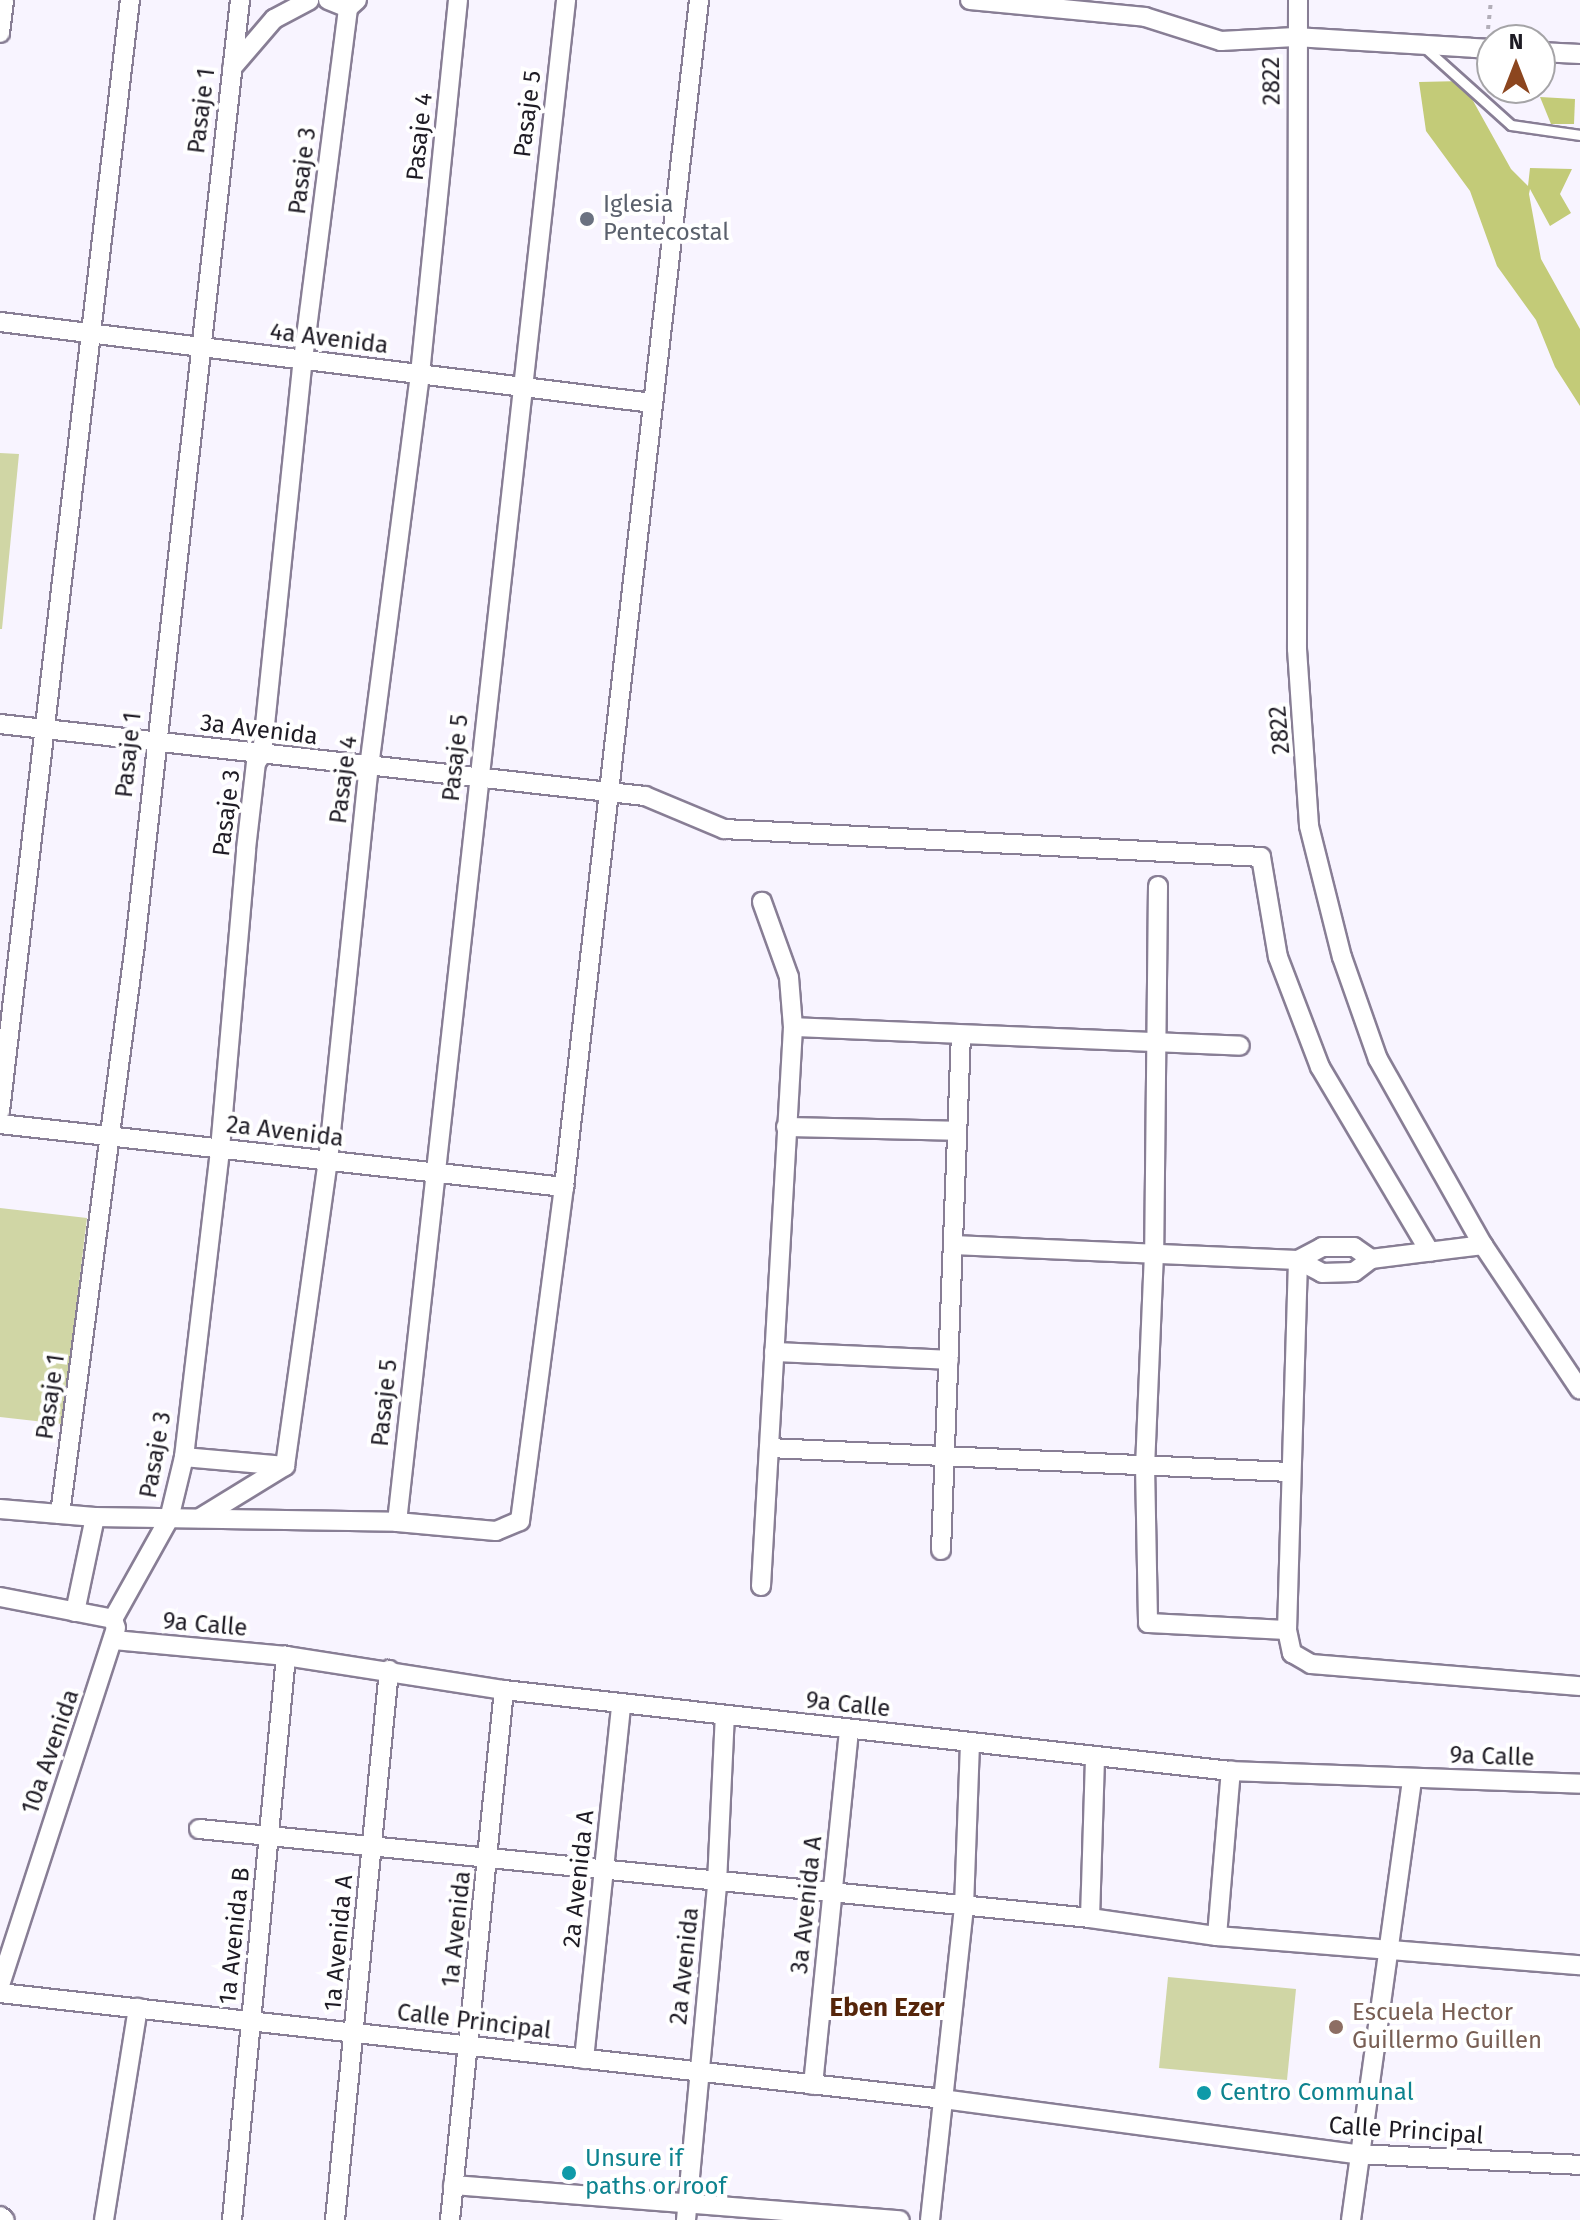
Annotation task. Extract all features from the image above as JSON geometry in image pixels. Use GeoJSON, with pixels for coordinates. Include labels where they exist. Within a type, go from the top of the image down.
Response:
{"type":"FeatureCollection","features":[{"type":"Feature","properties":{"kind":"street"},"geometry":{"type":"LineString","coordinates":[[0,33],[4,0]]}},
{"type":"Feature","properties":{"kind":"street"},"geometry":{"type":"LineString","coordinates":[[0,1111],[130,0]]}},
{"type":"Feature","properties":{"kind":"street","name":"Pasaje 1"},"geometry":{"type":"LineString","coordinates":[[60,1514],[111,1136],[198,347],[240,0]]}},
{"type":"Feature","properties":{"kind":"street"},"geometry":{"type":"LineString","coordinates":[[328,0],[352,3]]}},
{"type":"Feature","properties":{"kind":"street","name":"Pasaje 4"},"geometry":{"type":"LineString","coordinates":[[285,1466],[328,1161],[369,767],[420,374],[458,0]]}},
{"type":"Feature","properties":{"kind":"street","name":"Pasaje 5"},"geometry":{"type":"LineString","coordinates":[[397,1522],[433,1173],[566,0]]}},
{"type":"Feature","properties":{"kind":"street"},"geometry":{"type":"LineString","coordinates":[[0,1509],[95,1517],[397,1522],[496,1531],[520,1521],[564,1187],[699,0]]}},
{"type":"Feature","properties":{"kind":"street"},"geometry":{"type":"LineString","coordinates":[[970,0],[1145,17],[1221,41],[1295,37],[1476,48]]}},
{"type":"Feature","properties":{"kind":"street","name":"2822"},"geometry":{"type":"LineString","coordinates":[[1298,0],[1295,37],[1297,649],[1309,826],[1342,957],[1378,1059],[1483,1245],[1580,1390]]}},
{"type":"Feature","properties":{"kind":"street"},"geometry":{"type":"LineString","coordinates":[[232,68],[274,19],[300,1]]}},
{"type":"Feature","properties":{"kind":"street","name":"Pasaje 3"},"geometry":{"type":"LineString","coordinates":[[114,1629],[169,1519],[184,1457],[220,1149],[246,849],[256,763],[262,754],[303,360],[352,3]]}},
{"type":"Feature","properties":{"kind":"street"},"geometry":{"type":"LineString","coordinates":[[1556,53],[1580,54]]}},
{"type":"Feature","properties":{"kind":"street","name":"4a Avenida"},"geometry":{"type":"LineString","coordinates":[[0,322],[652,403]]}},
{"type":"Feature","properties":{"kind":"street","name":"3a Avenida"},"geometry":{"type":"LineString","coordinates":[[0,724],[609,795],[645,796],[724,829],[1261,857],[1278,957],[1320,1067],[1430,1252]]}},
{"type":"Feature","properties":{"kind":"street"},"geometry":{"type":"LineString","coordinates":[[1158,886],[1154,1253],[1145,1465],[1148,1623],[1287,1630]]}},
{"type":"Feature","properties":{"kind":"street"},"geometry":{"type":"LineString","coordinates":[[761,1586],[793,1027],[789,977],[762,902]]}},
{"type":"Feature","properties":{"kind":"street"},"geometry":{"type":"LineString","coordinates":[[793,1027],[1240,1046]]}},
{"type":"Feature","properties":{"kind":"street"},"geometry":{"type":"LineString","coordinates":[[941,1550],[961,1035]]}},
{"type":"Feature","properties":{"kind":"street","name":"2a Avenida"},"geometry":{"type":"LineString","coordinates":[[0,1124],[564,1187]]}},
{"type":"Feature","properties":{"kind":"street"},"geometry":{"type":"LineString","coordinates":[[786,1127],[957,1131]]}},
{"type":"Feature","properties":{"kind":"street"},"geometry":{"type":"LineString","coordinates":[[953,1245],[1298,1260],[1322,1273],[1354,1272],[1371,1259],[1483,1245]]}},
{"type":"Feature","properties":{"kind":"street"},"geometry":{"type":"LineString","coordinates":[[1298,1260],[1322,1247],[1354,1247],[1371,1259]]}},
{"type":"Feature","properties":{"kind":"street"},"geometry":{"type":"LineString","coordinates":[[1298,1260],[1289,1472],[1287,1630],[1292,1653],[1311,1664],[1580,1686]]}},
{"type":"Feature","properties":{"kind":"street"},"geometry":{"type":"LineString","coordinates":[[774,1352],[949,1360]]}},
{"type":"Feature","properties":{"kind":"street"},"geometry":{"type":"LineString","coordinates":[[769,1448],[1289,1472]]}},
{"type":"Feature","properties":{"kind":"street"},"geometry":{"type":"LineString","coordinates":[[184,1457],[285,1466]]}},
{"type":"Feature","properties":{"kind":"street"},"geometry":{"type":"LineString","coordinates":[[200,1518],[285,1466]]}},
{"type":"Feature","properties":{"kind":"street"},"geometry":{"type":"LineString","coordinates":[[75,1612],[95,1517]]}},
{"type":"Feature","properties":{"kind":"street","name":"9a Calle"},"geometry":{"type":"LineString","coordinates":[[1,1601],[75,1612],[114,1629],[504,1690],[621,1704],[1231,1771],[1580,1784]]}},
{"type":"Feature","properties":{"kind":"street","name":"10a Avenida"},"geometry":{"type":"LineString","coordinates":[[0,1984],[114,1629]]}},
{"type":"Feature","properties":{"kind":"street","name":"1a Avenida B"},"geometry":{"type":"LineString","coordinates":[[232,2220],[286,1656]]}},
{"type":"Feature","properties":{"kind":"street","name":"1a Avenida A"},"geometry":{"type":"LineString","coordinates":[[335,2220],[389,1670]]}},
{"type":"Feature","properties":{"kind":"street","name":"1a Avenida"},"geometry":{"type":"LineString","coordinates":[[450,2220],[504,1690]]}},
{"type":"Feature","properties":{"kind":"street","name":"2a Avenida A"},"geometry":{"type":"LineString","coordinates":[[584,2059],[621,1704]]}},
{"type":"Feature","properties":{"kind":"street","name":"2a Avenida"},"geometry":{"type":"LineString","coordinates":[[687,2212],[717,1883],[725,1715]]}},
{"type":"Feature","properties":{"kind":"street","name":"3a Avenida A"},"geometry":{"type":"LineString","coordinates":[[813,2085],[849,1729]]}},
{"type":"Feature","properties":{"kind":"street"},"geometry":{"type":"LineString","coordinates":[[930,2220],[964,1907],[970,1743]]}},
{"type":"Feature","properties":{"kind":"street"},"geometry":{"type":"LineString","coordinates":[[1090,1918],[1095,1756]]}},
{"type":"Feature","properties":{"kind":"street"},"geometry":{"type":"LineString","coordinates":[[1217,1936],[1231,1771]]}},
{"type":"Feature","properties":{"kind":"street"},"geometry":{"type":"LineString","coordinates":[[1351,2220],[1357,2154],[1392,1952],[1412,1779]]}},
{"type":"Feature","properties":{"kind":"street"},"geometry":{"type":"LineString","coordinates":[[199,1829],[1090,1918],[1217,1936],[1580,1965]]}},
{"type":"Feature","properties":{"kind":"street","name":"Calle Principal"},"geometry":{"type":"LineString","coordinates":[[0,1993],[943,2099],[1357,2154],[1580,2165]]}},
{"type":"Feature","properties":{"kind":"street"},"geometry":{"type":"LineString","coordinates":[[104,2220],[138,2008]]}},
{"type":"Feature","properties":{"kind":"street"},"geometry":{"type":"LineString","coordinates":[[453,2185],[687,2212],[900,2220]]}},
{"type":"Feature","properties":{"kind":"street"},"geometry":{"type":"LineString","coordinates":[[0,2216],[5,2220]]}},
{"type":"Feature","properties":{"kind":"lane"},"geometry":{"type":"LineString","coordinates":[[1422,44],[1511,125],[1580,135]]}},
{"type":"Feature","properties":{"kind":"path"},"geometry":{"type":"LineString","coordinates":[[1490,24],[1491,0]]}},
{"type":"Feature","properties":{"kind":"green space"},"geometry":{"type":"Polygon","coordinates":[[[1462,81],[1511,169],[1528,186],[1530,168],[1572,169],[1560,194],[1571,213],[1550,226],[1530,189],[1529,194],[1541,259],[1580,329],[1580,406],[1555,367],[1536,320],[1497,266],[1470,191],[1426,131],[1419,82],[1462,81]]]}},
{"type":"Feature","properties":{"kind":"green space"},"geometry":{"type":"Polygon","coordinates":[[[1556,98],[1575,99],[1574,124],[1551,124],[1543,104],[1556,104],[1556,98]]]}},
{"type":"Feature","properties":{"kind":"green space"},"geometry":{"type":"Polygon","coordinates":[[[0,453],[19,454],[2,629],[0,629],[0,453]]]}},
{"type":"Feature","properties":{"kind":"green space"},"geometry":{"type":"Polygon","coordinates":[[[0,1208],[87,1218],[62,1424],[0,1417],[0,1208]]]}},
{"type":"Feature","properties":{"kind":"green space"},"geometry":{"type":"Polygon","coordinates":[[[1168,1977],[1296,1989],[1287,2080],[1159,2068],[1168,1977]]]}},
{"type":"Feature","properties":{"kind":"place","name":"Iglesia Pentecostal"},"geometry":{"type":"Point","coordinates":[587,219]}},
{"type":"Feature","properties":{"kind":"place","name":"Escuela Hector Guillermo Guillen"},"geometry":{"type":"Point","coordinates":[1336,2027]}},
{"type":"Feature","properties":{"kind":"place","name":"Centro Communal"},"geometry":{"type":"Point","coordinates":[1204,2093]}},
{"type":"Feature","properties":{"kind":"place","name":"Unsure if paths or roof"},"geometry":{"type":"Point","coordinates":[569,2173]}},
{"type":"Feature","properties":{"kind":"district","name":"Eben Ezer"},"geometry":{"type":"Point","coordinates":[887,2008]}}]}
